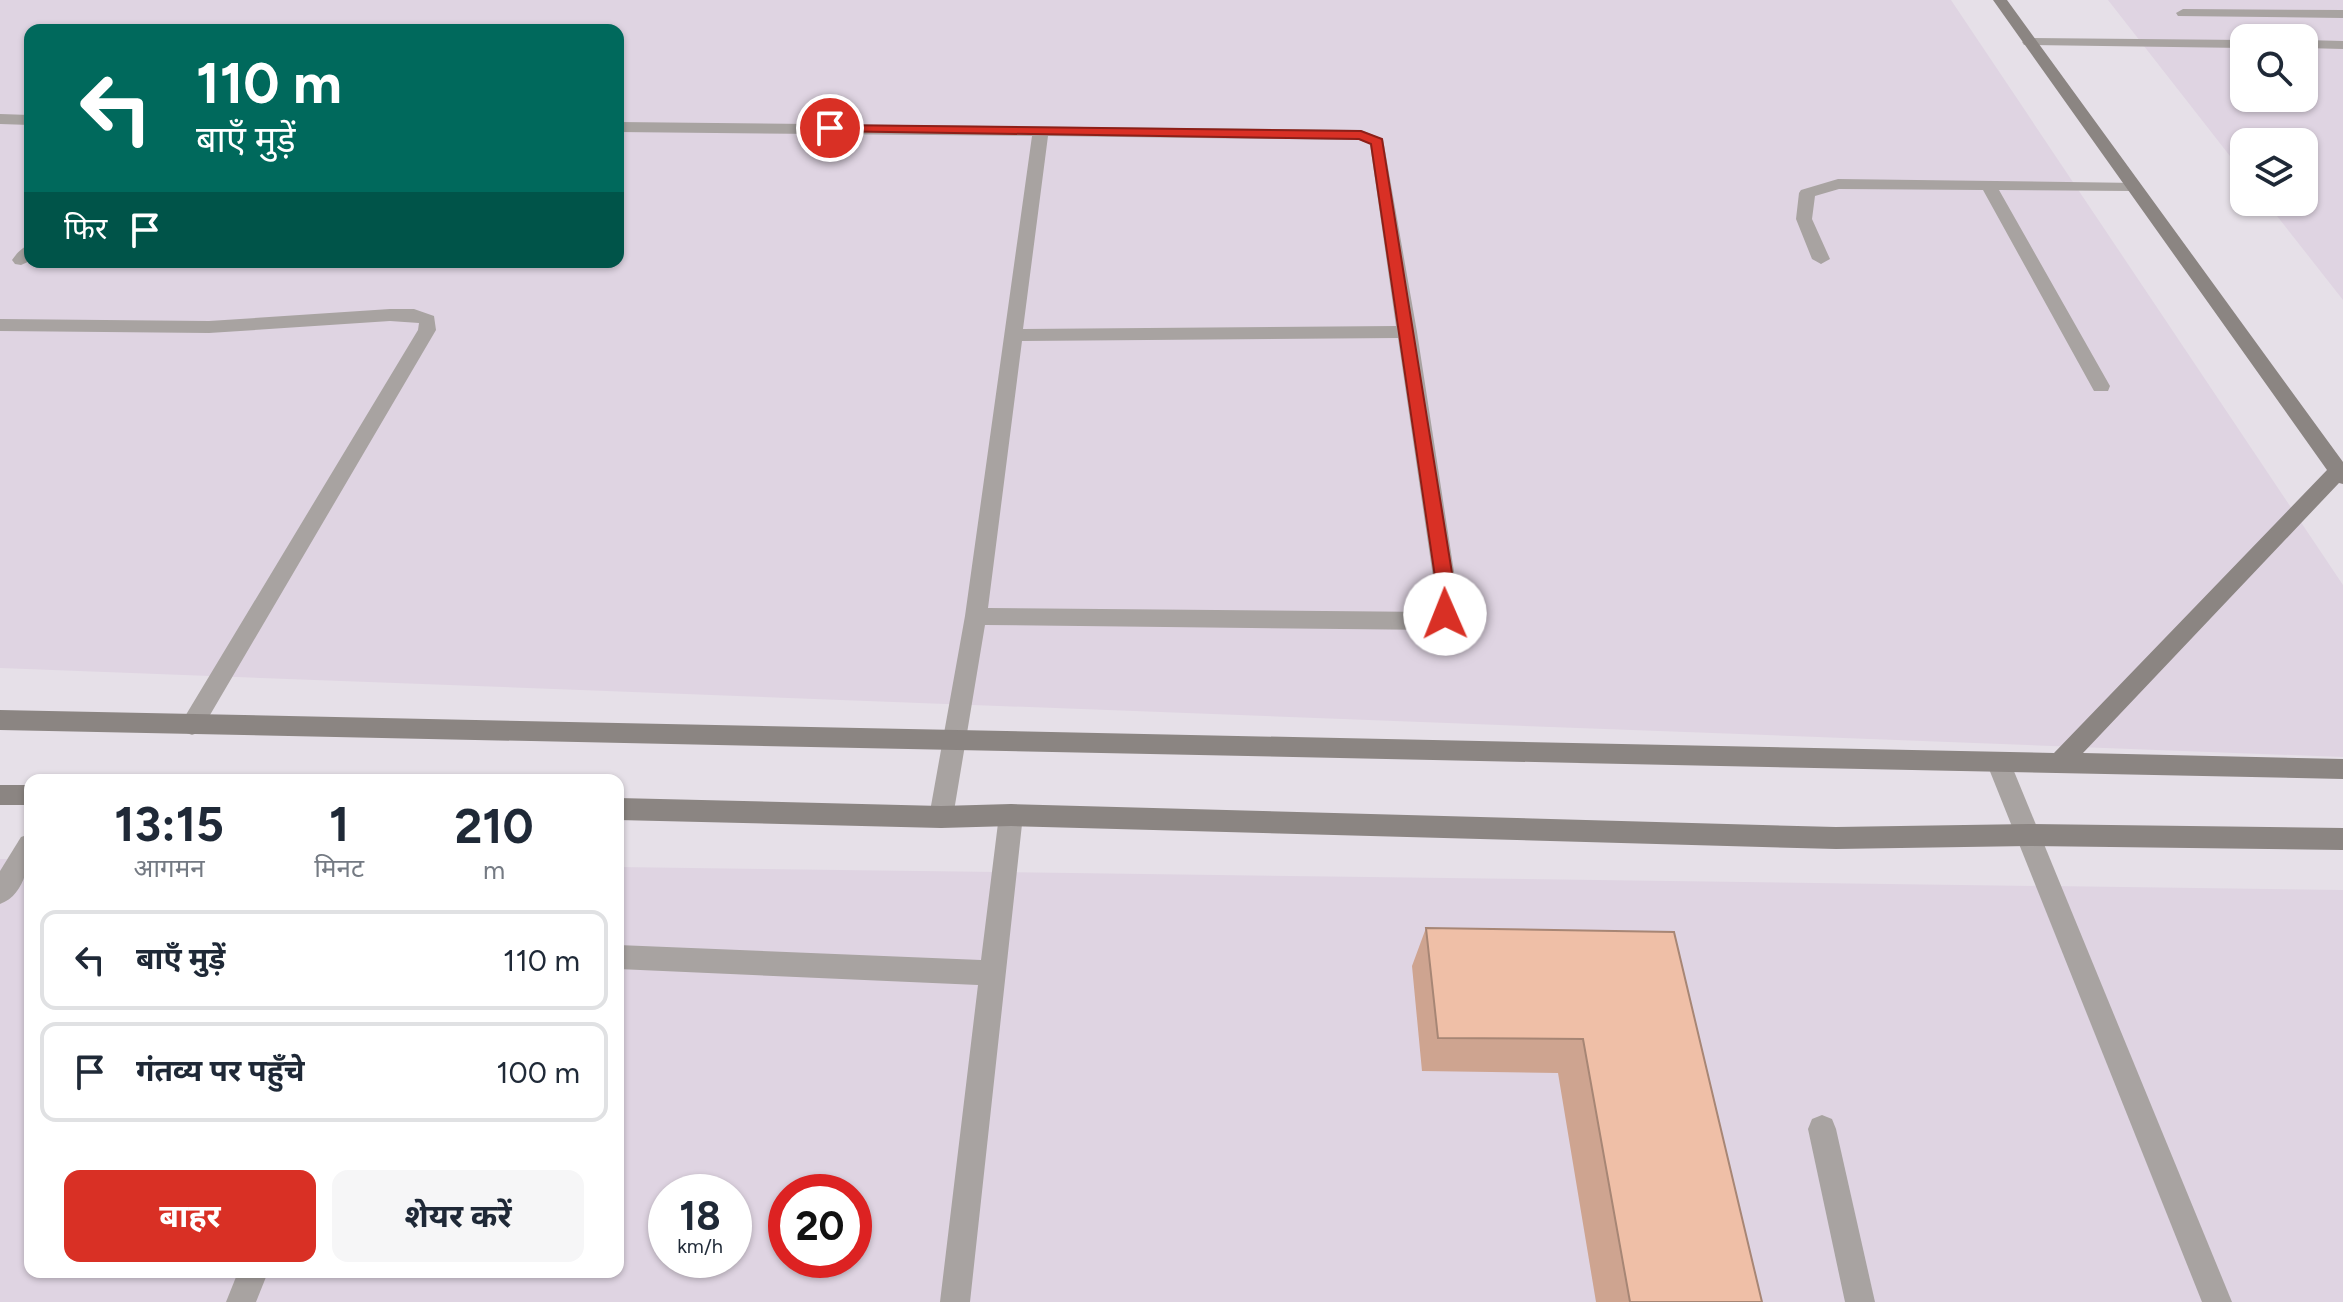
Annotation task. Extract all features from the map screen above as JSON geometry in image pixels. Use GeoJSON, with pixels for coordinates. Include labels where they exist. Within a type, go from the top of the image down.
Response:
{"type":"FeatureCollection","features":[{"type":"Feature","properties":{"kind":"main road"},"geometry":{"type":"LineString","coordinates":[[2000,0],[2340,474],[2058,764]]}},
{"type":"Feature","properties":{"kind":"main road"},"geometry":{"type":"LineString","coordinates":[[0,720],[2343,769]]}},
{"type":"Feature","properties":{"kind":"main road"},"geometry":{"type":"LineString","coordinates":[[0,795],[24,795]]}},
{"type":"Feature","properties":{"kind":"main road"},"geometry":{"type":"LineString","coordinates":[[624,809],[941,817],[1011,815],[1836,838],[2029,835],[2343,839]]}},
{"type":"Feature","properties":{"kind":"lane"},"geometry":{"type":"LineString","coordinates":[[2183,13],[2343,14]]}},
{"type":"Feature","properties":{"kind":"lane"},"geometry":{"type":"LineString","coordinates":[[2029,42],[2230,44]]}},
{"type":"Feature","properties":{"kind":"lane"},"geometry":{"type":"LineString","coordinates":[[2318,44],[2343,45]]}},
{"type":"Feature","properties":{"kind":"lane"},"geometry":{"type":"LineString","coordinates":[[0,119],[24,120]]}},
{"type":"Feature","properties":{"kind":"lane"},"geometry":{"type":"LineString","coordinates":[[624,127],[1041,130],[1370,137],[1377,142],[1448,604],[1445,614],[1437,621],[976,616]]}},
{"type":"Feature","properties":{"kind":"lane"},"geometry":{"type":"LineString","coordinates":[[941,817],[976,616],[1041,130]]}},
{"type":"Feature","properties":{"kind":"lane"},"geometry":{"type":"LineString","coordinates":[[1821,259],[1804,219],[1807,193],[1838,184],[2132,186]]}},
{"type":"Feature","properties":{"kind":"lane"},"geometry":{"type":"LineString","coordinates":[[1988,185],[2101,386]]}},
{"type":"Feature","properties":{"kind":"lane"},"geometry":{"type":"LineString","coordinates":[[0,325],[209,327],[390,315],[414,315],[428,320],[427,330],[192,725]]}},
{"type":"Feature","properties":{"kind":"lane"},"geometry":{"type":"LineString","coordinates":[[1014,335],[1408,332]]}},
{"type":"Feature","properties":{"kind":"lane"},"geometry":{"type":"LineString","coordinates":[[1999,764],[2217,1302]]}},
{"type":"Feature","properties":{"kind":"lane"},"geometry":{"type":"LineString","coordinates":[[955,1302],[1011,815]]}},
{"type":"Feature","properties":{"kind":"lane"},"geometry":{"type":"LineString","coordinates":[[0,893],[24,855]]}},
{"type":"Feature","properties":{"kind":"lane"},"geometry":{"type":"LineString","coordinates":[[624,957],[993,973]]}},
{"type":"Feature","properties":{"kind":"lane"},"geometry":{"type":"LineString","coordinates":[[1822,1129],[1860,1302]]}},
{"type":"Feature","properties":{"kind":"lane"},"geometry":{"type":"LineString","coordinates":[[241,1302],[251,1278]]}},
{"type":"Feature","properties":{"kind":"shaded area"},"geometry":{"type":"Polygon","coordinates":[[[0,0],[1951,0],[2343,585],[2343,757],[0,668],[0,0]]]}},
{"type":"Feature","properties":{"kind":"shaded area"},"geometry":{"type":"Polygon","coordinates":[[[2108,0],[2343,0],[2343,300],[2277,216],[2318,216],[2318,128],[2230,128],[2230,156],[2108,0]]]}},
{"type":"Feature","properties":{"kind":"shaded area"},"geometry":{"type":"Polygon","coordinates":[[[0,859],[24,859],[24,1278],[624,1278],[624,867],[2343,890],[2343,1302],[0,1302],[0,859]]]}},
{"type":"Feature","properties":{"kind":"building"},"geometry":{"type":"Polygon","coordinates":[[[1426,928],[1674,932],[1762,1302],[1630,1302],[1583,1039],[1438,1038],[1426,928]]]}},
{"type":"Feature","properties":{"kind":"route"},"geometry":{"type":"LineString","coordinates":[[830,128],[1361,135],[1377,142],[1448,604],[1445,614]]}}]}
